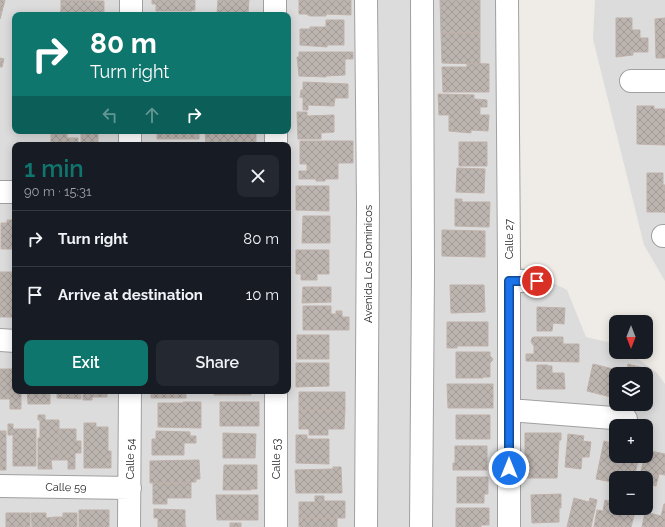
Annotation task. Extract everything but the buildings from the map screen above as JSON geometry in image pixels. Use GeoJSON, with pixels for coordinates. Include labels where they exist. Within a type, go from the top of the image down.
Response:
{"type":"FeatureCollection","features":[{"type":"Feature","properties":{"kind":"street"},"geometry":{"type":"LineString","coordinates":[[131,0],[131,12]]}},
{"type":"Feature","properties":{"kind":"street"},"geometry":{"type":"LineString","coordinates":[[275,0],[275,12]]}},
{"type":"Feature","properties":{"kind":"street","name":"Avenida Los Dominicos"},"geometry":{"type":"LineString","coordinates":[[366,0],[368,204],[366,527]]}},
{"type":"Feature","properties":{"kind":"street"},"geometry":{"type":"LineString","coordinates":[[421,527],[423,278],[422,0]]}},
{"type":"Feature","properties":{"kind":"street","name":"Calle 27"},"geometry":{"type":"LineString","coordinates":[[507,0],[509,527]]}},
{"type":"Feature","properties":{"kind":"street"},"geometry":{"type":"LineString","coordinates":[[631,81],[665,81]]}},
{"type":"Feature","properties":{"kind":"street"},"geometry":{"type":"LineString","coordinates":[[0,192],[12,192]]}},
{"type":"Feature","properties":{"kind":"street"},"geometry":{"type":"LineString","coordinates":[[509,281],[537,281]]}},
{"type":"Feature","properties":{"kind":"street"},"geometry":{"type":"LineString","coordinates":[[0,340],[12,341]]}},
{"type":"Feature","properties":{"kind":"street","name":"Calle 54"},"geometry":{"type":"LineString","coordinates":[[130,394],[130,527]]}},
{"type":"Feature","properties":{"kind":"street","name":"Calle 53"},"geometry":{"type":"LineString","coordinates":[[276,394],[276,527]]}},
{"type":"Feature","properties":{"kind":"street"},"geometry":{"type":"LineString","coordinates":[[509,410],[626,419]]}},
{"type":"Feature","properties":{"kind":"street","name":"Calle 59"},"geometry":{"type":"LineString","coordinates":[[1,486],[130,488]]}},
{"type":"Feature","properties":{"kind":"shaded area"},"geometry":{"type":"Polygon","coordinates":[[[0,0],[501,0],[499,255],[567,290],[586,337],[609,342],[609,359],[638,359],[649,367],[609,367],[609,411],[653,411],[653,370],[665,384],[665,527],[0,527],[0,0]]]}},
{"type":"Feature","properties":{"kind":"shaded area"},"geometry":{"type":"Polygon","coordinates":[[[595,0],[665,0],[665,281],[644,245],[593,39],[595,0]]]}},
{"type":"Feature","properties":{"kind":"route"},"geometry":{"type":"LineString","coordinates":[[509,468],[509,281],[537,281]]}}]}
